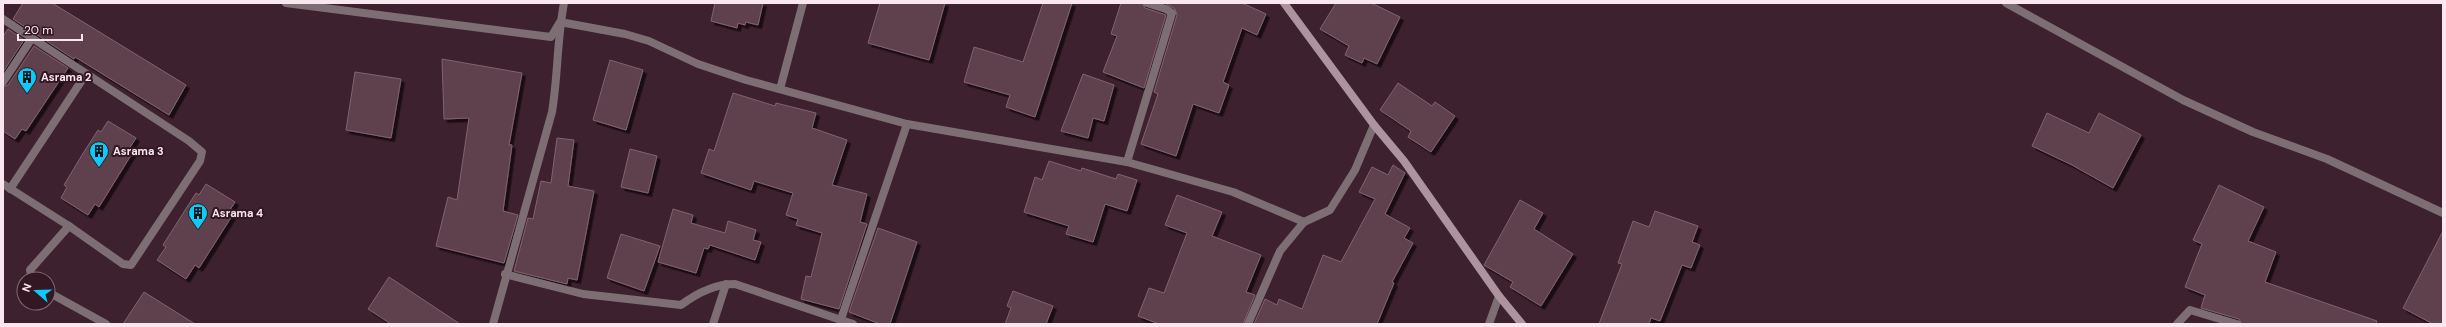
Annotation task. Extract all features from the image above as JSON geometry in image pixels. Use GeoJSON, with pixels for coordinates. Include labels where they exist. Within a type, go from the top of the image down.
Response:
{"type":"FeatureCollection","features":[{"type":"Feature","properties":{"kind":"street"},"geometry":{"type":"LineString","coordinates":[[286,3],[551,37],[560,22]]}},
{"type":"Feature","properties":{"kind":"street"},"geometry":{"type":"LineString","coordinates":[[493,324],[505,274],[552,112],[557,80],[560,22],[564,3]]}},
{"type":"Feature","properties":{"kind":"street"},"geometry":{"type":"LineString","coordinates":[[780,89],[803,3]]}},
{"type":"Feature","properties":{"kind":"street"},"geometry":{"type":"LineString","coordinates":[[1127,162],[1172,13],[1166,9],[1147,3]]}},
{"type":"Feature","properties":{"kind":"street"},"geometry":{"type":"LineString","coordinates":[[1284,3],[1374,125],[1404,161],[1499,296],[1522,324]]}},
{"type":"Feature","properties":{"kind":"street"},"geometry":{"type":"LineString","coordinates":[[2006,3],[2183,100],[2253,132],[2334,162],[2443,213]]}},
{"type":"Feature","properties":{"kind":"street"},"geometry":{"type":"LineString","coordinates":[[3,19],[189,141],[202,152],[200,161],[131,265],[123,264],[69,226],[3,184]]}},
{"type":"Feature","properties":{"kind":"street"},"geometry":{"type":"LineString","coordinates":[[560,22],[643,40],[698,64],[746,80],[907,124],[1127,162],[1233,192],[1304,222]]}},
{"type":"Feature","properties":{"kind":"street"},"geometry":{"type":"LineString","coordinates":[[3,82],[32,38]]}},
{"type":"Feature","properties":{"kind":"street"},"geometry":{"type":"LineString","coordinates":[[10,189],[86,74]]}},
{"type":"Feature","properties":{"kind":"street"},"geometry":{"type":"LineString","coordinates":[[841,319],[907,124]]}},
{"type":"Feature","properties":{"kind":"street"},"geometry":{"type":"LineString","coordinates":[[1248,324],[1280,251],[1304,222],[1330,210],[1356,170],[1374,125]]}},
{"type":"Feature","properties":{"kind":"street"},"geometry":{"type":"LineString","coordinates":[[30,271],[69,226]]}},
{"type":"Feature","properties":{"kind":"street"},"geometry":{"type":"LineString","coordinates":[[505,274],[584,294],[681,305],[698,292],[726,284],[735,284],[853,324]]}},
{"type":"Feature","properties":{"kind":"street"},"geometry":{"type":"LineString","coordinates":[[713,324],[726,284]]}},
{"type":"Feature","properties":{"kind":"street"},"geometry":{"type":"LineString","coordinates":[[56,296],[106,324]]}},
{"type":"Feature","properties":{"kind":"street"},"geometry":{"type":"LineString","coordinates":[[1489,324],[1499,296]]}},
{"type":"Feature","properties":{"kind":"street"},"geometry":{"type":"LineString","coordinates":[[2177,324],[2190,310],[2237,324]]}},
{"type":"Feature","properties":{"kind":"building"},"geometry":{"type":"Polygon","coordinates":[[[23,3],[52,3],[186,85],[169,115],[75,57],[74,59],[13,19],[23,3]]]}},
{"type":"Feature","properties":{"kind":"building"},"geometry":{"type":"Polygon","coordinates":[[[715,3],[763,3],[758,25],[746,22],[745,25],[738,23],[737,28],[711,21],[715,3]]]}},
{"type":"Feature","properties":{"kind":"building"},"geometry":{"type":"Polygon","coordinates":[[[880,3],[945,3],[929,60],[868,43],[880,3]]]}},
{"type":"Feature","properties":{"kind":"building"},"geometry":{"type":"Polygon","coordinates":[[[1043,3],[1072,3],[1035,117],[1006,107],[1010,95],[964,82],[974,47],[1023,62],[1043,3]]]}},
{"type":"Feature","properties":{"kind":"building"},"geometry":{"type":"Polygon","coordinates":[[[1121,3],[1142,3],[1145,8],[1166,15],[1144,88],[1103,72],[1117,36],[1111,34],[1121,3]]]}},
{"type":"Feature","properties":{"kind":"building"},"geometry":{"type":"Polygon","coordinates":[[[1165,3],[1242,3],[1266,14],[1257,35],[1242,28],[1223,82],[1229,85],[1219,113],[1193,104],[1176,156],[1141,144],[1158,94],[1154,92],[1177,15],[1175,9],[1165,3]]]}},
{"type":"Feature","properties":{"kind":"building"},"geometry":{"type":"Polygon","coordinates":[[[1336,3],[1371,3],[1400,17],[1377,64],[1364,58],[1362,63],[1345,55],[1349,46],[1320,29],[1336,3]]]}},
{"type":"Feature","properties":{"kind":"building"},"geometry":{"type":"Polygon","coordinates":[[[8,29],[24,40],[3,72],[3,36],[8,29]]]}},
{"type":"Feature","properties":{"kind":"building","name":"Asrama 2"},"geometry":{"type":"Polygon","coordinates":[[[34,46],[68,68],[26,131],[22,129],[15,139],[3,131],[3,87],[8,85],[34,46]]]}},
{"type":"Feature","properties":{"kind":"building"},"geometry":{"type":"Polygon","coordinates":[[[442,59],[522,73],[509,145],[512,145],[503,211],[518,215],[504,263],[436,246],[448,197],[457,200],[469,118],[444,119],[442,59]]]}},
{"type":"Feature","properties":{"kind":"building"},"geometry":{"type":"Polygon","coordinates":[[[610,60],[643,70],[626,130],[593,120],[610,60]]]}},
{"type":"Feature","properties":{"kind":"building"},"geometry":{"type":"Polygon","coordinates":[[[355,72],[401,79],[391,138],[346,130],[355,72]]]}},
{"type":"Feature","properties":{"kind":"building"},"geometry":{"type":"Polygon","coordinates":[[[1083,74],[1114,85],[1104,121],[1093,118],[1088,138],[1061,131],[1083,74]]]}},
{"type":"Feature","properties":{"kind":"building"},"geometry":{"type":"Polygon","coordinates":[[[1398,83],[1432,106],[1435,102],[1455,116],[1431,152],[1408,137],[1411,131],[1380,110],[1398,83]]]}},
{"type":"Feature","properties":{"kind":"building"},"geometry":{"type":"Polygon","coordinates":[[[733,93],[775,106],[776,103],[816,113],[812,128],[847,140],[832,185],[867,194],[860,222],[867,224],[839,309],[801,299],[806,276],[811,277],[822,233],[796,225],[798,219],[786,215],[793,193],[754,181],[751,190],[701,173],[709,149],[714,151],[733,93]]]}},
{"type":"Feature","properties":{"kind":"building"},"geometry":{"type":"Polygon","coordinates":[[[2047,113],[2089,133],[2099,113],[2141,135],[2113,188],[2072,165],[2032,146],[2047,113]]]}},
{"type":"Feature","properties":{"kind":"building","name":"Asrama 3"},"geometry":{"type":"Polygon","coordinates":[[[108,121],[136,138],[129,149],[133,152],[99,207],[95,204],[88,215],[61,198],[67,187],[64,185],[82,155],[98,130],[101,132],[108,121]]]}},
{"type":"Feature","properties":{"kind":"building"},"geometry":{"type":"Polygon","coordinates":[[[557,138],[574,140],[568,186],[594,191],[577,280],[568,278],[567,284],[514,271],[528,218],[533,219],[541,181],[551,183],[557,138]]]}},
{"type":"Feature","properties":{"kind":"building"},"geometry":{"type":"Polygon","coordinates":[[[630,149],[657,156],[648,193],[621,187],[630,149]]]}},
{"type":"Feature","properties":{"kind":"building"},"geometry":{"type":"Polygon","coordinates":[[[1049,161],[1081,171],[1082,168],[1116,179],[1118,174],[1137,180],[1127,211],[1105,204],[1093,242],[1066,234],[1069,226],[1024,212],[1035,177],[1042,180],[1049,161]]]}},
{"type":"Feature","properties":{"kind":"building"},"geometry":{"type":"Polygon","coordinates":[[[1393,165],[1405,173],[1385,214],[1410,228],[1404,238],[1413,243],[1392,282],[1394,283],[1377,324],[1254,324],[1265,299],[1277,305],[1279,299],[1302,309],[1323,255],[1341,262],[1375,199],[1359,192],[1372,167],[1388,175],[1393,165]]]}},
{"type":"Feature","properties":{"kind":"building","name":"Asrama 4"},"geometry":{"type":"Polygon","coordinates":[[[206,184],[235,202],[228,213],[232,216],[199,268],[195,265],[186,279],[157,260],[166,247],[163,245],[196,193],[199,195],[206,184]]]}},
{"type":"Feature","properties":{"kind":"building"},"geometry":{"type":"Polygon","coordinates":[[[2219,185],[2264,207],[2248,241],[2276,252],[2265,282],[2377,321],[2376,324],[2242,324],[2239,319],[2201,308],[2205,295],[2185,287],[2202,244],[2193,240],[2219,185]]]}},
{"type":"Feature","properties":{"kind":"building"},"geometry":{"type":"Polygon","coordinates":[[[1177,195],[1222,212],[1212,236],[1261,255],[1246,292],[1255,295],[1243,324],[1159,324],[1138,316],[1149,288],[1164,293],[1187,233],[1165,225],[1177,195]]]}},
{"type":"Feature","properties":{"kind":"building"},"geometry":{"type":"Polygon","coordinates":[[[1520,200],[1543,213],[1534,229],[1573,254],[1541,306],[1510,287],[1513,282],[1484,265],[1520,200]]]}},
{"type":"Feature","properties":{"kind":"building"},"geometry":{"type":"Polygon","coordinates":[[[673,209],[693,215],[691,223],[725,233],[728,221],[756,230],[753,240],[761,242],[755,260],[710,245],[708,249],[704,248],[696,273],[658,262],[673,209]]]}},
{"type":"Feature","properties":{"kind":"building"},"geometry":{"type":"Polygon","coordinates":[[[1655,211],[1698,226],[1692,242],[1700,245],[1691,268],[1682,265],[1660,321],[1651,318],[1649,324],[1599,324],[1622,264],[1618,263],[1633,221],[1649,227],[1655,211]]]}},
{"type":"Feature","properties":{"kind":"building"},"geometry":{"type":"Polygon","coordinates":[[[878,228],[917,242],[890,324],[880,324],[849,312],[878,228]]]}},
{"type":"Feature","properties":{"kind":"building"},"geometry":{"type":"Polygon","coordinates":[[[2443,231],[2443,324],[2433,324],[2403,308],[2443,231]]]}},
{"type":"Feature","properties":{"kind":"building"},"geometry":{"type":"Polygon","coordinates":[[[621,234],[660,246],[644,291],[607,278],[621,234]]]}},
{"type":"Feature","properties":{"kind":"building"},"geometry":{"type":"Polygon","coordinates":[[[389,277],[460,324],[391,324],[368,309],[389,277]]]}},
{"type":"Feature","properties":{"kind":"building"},"geometry":{"type":"Polygon","coordinates":[[[1013,291],[1053,306],[1046,324],[1005,324],[1011,308],[1007,306],[1013,291]]]}},
{"type":"Feature","properties":{"kind":"building"},"geometry":{"type":"Polygon","coordinates":[[[144,292],[195,324],[123,324],[144,292]]]}},
{"type":"Feature","properties":{"kind":"place","name":"Asrama 2"},"geometry":{"type":"Point","coordinates":[27,94]}},
{"type":"Feature","properties":{"kind":"place","name":"Asrama 3"},"geometry":{"type":"Point","coordinates":[99,168]}},
{"type":"Feature","properties":{"kind":"place","name":"Asrama 4"},"geometry":{"type":"Point","coordinates":[198,230]}}]}
